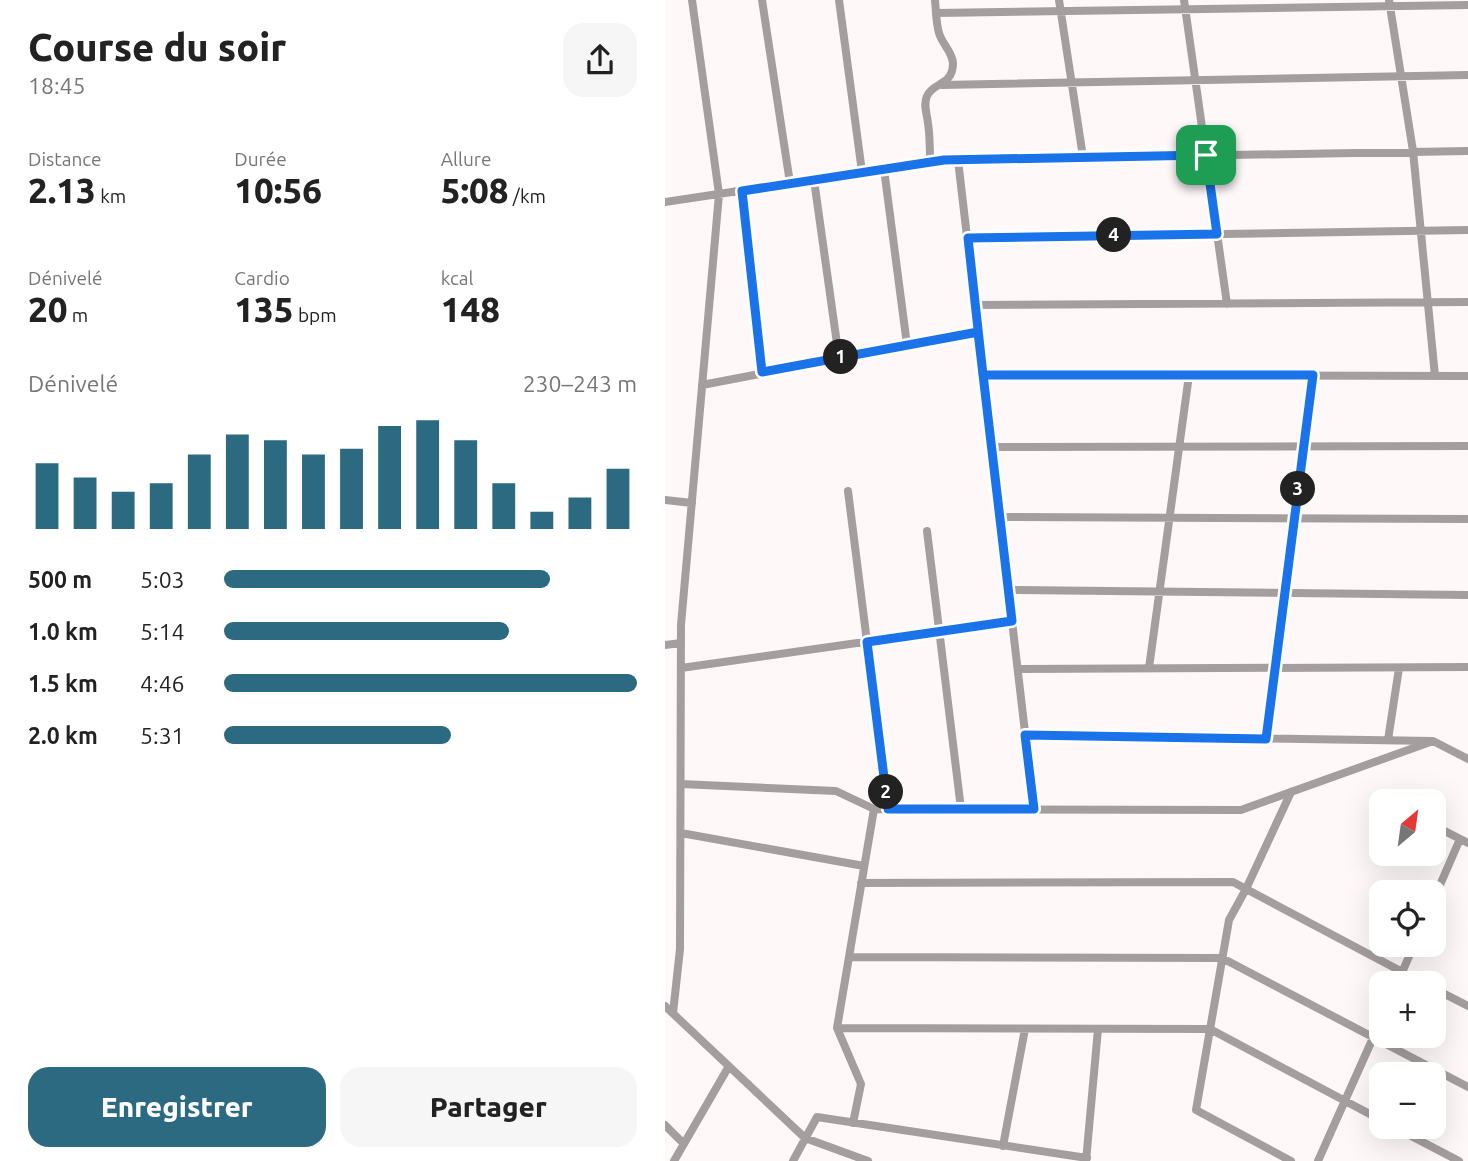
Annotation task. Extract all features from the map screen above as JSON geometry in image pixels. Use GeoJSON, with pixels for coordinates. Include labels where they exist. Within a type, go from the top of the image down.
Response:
{"type":"FeatureCollection","features":[{"type":"Feature","properties":{"kind":"street"},"geometry":{"type":"LineString","coordinates":[[673,1013],[680,949],[681,625],[719,194],[692,0]]}},
{"type":"Feature","properties":{"kind":"street"},"geometry":{"type":"LineString","coordinates":[[762,0],[790,183]]}},
{"type":"Feature","properties":{"kind":"street"},"geometry":{"type":"LineString","coordinates":[[839,0],[862,172]]}},
{"type":"Feature","properties":{"kind":"street"},"geometry":{"type":"LineString","coordinates":[[930,162],[926,97],[930,91],[941,85],[953,65],[947,47],[939,35],[935,0]]}},
{"type":"Feature","properties":{"kind":"street"},"geometry":{"type":"LineString","coordinates":[[1059,0],[1083,157]]}},
{"type":"Feature","properties":{"kind":"street"},"geometry":{"type":"LineString","coordinates":[[1390,3],[1413,152],[1434,376]]}},
{"type":"Feature","properties":{"kind":"street"},"geometry":{"type":"LineString","coordinates":[[936,13],[1185,5],[1468,5]]}},
{"type":"Feature","properties":{"kind":"street"},"geometry":{"type":"LineString","coordinates":[[1185,5],[1227,304]]}},
{"type":"Feature","properties":{"kind":"street"},"geometry":{"type":"LineString","coordinates":[[941,85],[1468,75]]}},
{"type":"Feature","properties":{"kind":"street"},"geometry":{"type":"LineString","coordinates":[[665,202],[958,160],[1468,150]]}},
{"type":"Feature","properties":{"kind":"street"},"geometry":{"type":"LineString","coordinates":[[958,160],[1034,809]]}},
{"type":"Feature","properties":{"kind":"street"},"geometry":{"type":"LineString","coordinates":[[884,169],[907,345]]}},
{"type":"Feature","properties":{"kind":"street"},"geometry":{"type":"LineString","coordinates":[[814,180],[839,358]]}},
{"type":"Feature","properties":{"kind":"street"},"geometry":{"type":"LineString","coordinates":[[742,191],[762,372]]}},
{"type":"Feature","properties":{"kind":"street"},"geometry":{"type":"LineString","coordinates":[[968,238],[1468,230]]}},
{"type":"Feature","properties":{"kind":"street"},"geometry":{"type":"LineString","coordinates":[[975,305],[1468,302]]}},
{"type":"Feature","properties":{"kind":"street"},"geometry":{"type":"LineString","coordinates":[[702,385],[978,332]]}},
{"type":"Feature","properties":{"kind":"street"},"geometry":{"type":"LineString","coordinates":[[983,375],[1468,376]]}},
{"type":"Feature","properties":{"kind":"street"},"geometry":{"type":"LineString","coordinates":[[1149,668],[1189,375]]}},
{"type":"Feature","properties":{"kind":"street"},"geometry":{"type":"LineString","coordinates":[[1266,739],[1313,375]]}},
{"type":"Feature","properties":{"kind":"street"},"geometry":{"type":"LineString","coordinates":[[992,447],[1468,446]]}},
{"type":"Feature","properties":{"kind":"street"},"geometry":{"type":"LineString","coordinates":[[848,491],[888,809]]}},
{"type":"Feature","properties":{"kind":"street"},"geometry":{"type":"LineString","coordinates":[[665,500],[692,503]]}},
{"type":"Feature","properties":{"kind":"street"},"geometry":{"type":"LineString","coordinates":[[1000,517],[1468,519]]}},
{"type":"Feature","properties":{"kind":"street"},"geometry":{"type":"LineString","coordinates":[[927,531],[961,809]]}},
{"type":"Feature","properties":{"kind":"street"},"geometry":{"type":"LineString","coordinates":[[1009,590],[1468,595]]}},
{"type":"Feature","properties":{"kind":"street"},"geometry":{"type":"LineString","coordinates":[[681,668],[1012,621]]}},
{"type":"Feature","properties":{"kind":"street"},"geometry":{"type":"LineString","coordinates":[[665,645],[681,643]]}},
{"type":"Feature","properties":{"kind":"street"},"geometry":{"type":"LineString","coordinates":[[1388,740],[1399,667]]}},
{"type":"Feature","properties":{"kind":"street"},"geometry":{"type":"LineString","coordinates":[[1018,668],[1468,667]]}},
{"type":"Feature","properties":{"kind":"street"},"geometry":{"type":"LineString","coordinates":[[1025,735],[1433,741],[1468,760]]}},
{"type":"Feature","properties":{"kind":"street"},"geometry":{"type":"LineString","coordinates":[[681,784],[836,791],[874,809],[1241,810],[1433,741]]}},
{"type":"Feature","properties":{"kind":"street"},"geometry":{"type":"LineString","coordinates":[[1291,792],[1229,920],[1196,1110],[1291,1161]]}},
{"type":"Feature","properties":{"kind":"street"},"geometry":{"type":"LineString","coordinates":[[853,1123],[861,1084],[837,1028],[874,809]]}},
{"type":"Feature","properties":{"kind":"street"},"geometry":{"type":"LineString","coordinates":[[1444,880],[1464,841],[1446,832]]}},
{"type":"Feature","properties":{"kind":"street"},"geometry":{"type":"LineString","coordinates":[[681,833],[864,866]]}},
{"type":"Feature","properties":{"kind":"street"},"geometry":{"type":"LineString","coordinates":[[861,883],[1233,882],[1402,971],[1408,957]]}},
{"type":"Feature","properties":{"kind":"street"},"geometry":{"type":"LineString","coordinates":[[849,957],[1222,958],[1369,1035]]}},
{"type":"Feature","properties":{"kind":"street"},"geometry":{"type":"LineString","coordinates":[[1446,995],[1468,1006]]}},
{"type":"Feature","properties":{"kind":"street"},"geometry":{"type":"LineString","coordinates":[[665,1006],[805,1138],[868,1161]]}},
{"type":"Feature","properties":{"kind":"street"},"geometry":{"type":"LineString","coordinates":[[837,1028],[1210,1029],[1369,1114]]}},
{"type":"Feature","properties":{"kind":"street"},"geometry":{"type":"LineString","coordinates":[[1003,1146],[1025,1029]]}},
{"type":"Feature","properties":{"kind":"street"},"geometry":{"type":"LineString","coordinates":[[793,1161],[817,1117],[1086,1160],[1098,1029]]}},
{"type":"Feature","properties":{"kind":"street"},"geometry":{"type":"LineString","coordinates":[[1318,1161],[1369,1046]]}},
{"type":"Feature","properties":{"kind":"street"},"geometry":{"type":"LineString","coordinates":[[1394,1048],[1468,1087]]}},
{"type":"Feature","properties":{"kind":"street"},"geometry":{"type":"LineString","coordinates":[[674,1161],[729,1066]]}},
{"type":"Feature","properties":{"kind":"street"},"geometry":{"type":"LineString","coordinates":[[665,1125],[683,1143]]}},
{"type":"Feature","properties":{"kind":"street"},"geometry":{"type":"LineString","coordinates":[[1417,1139],[1458,1161]]}},
{"type":"Feature","properties":{"kind":"route"},"geometry":{"type":"LineString","coordinates":[[1206,155],[944,160],[742,191],[762,372],[978,332],[1012,621],[867,642],[888,809],[1034,809],[1025,735],[1266,739],[1313,375],[983,375],[968,238],[1217,234],[1206,155]]}}]}
